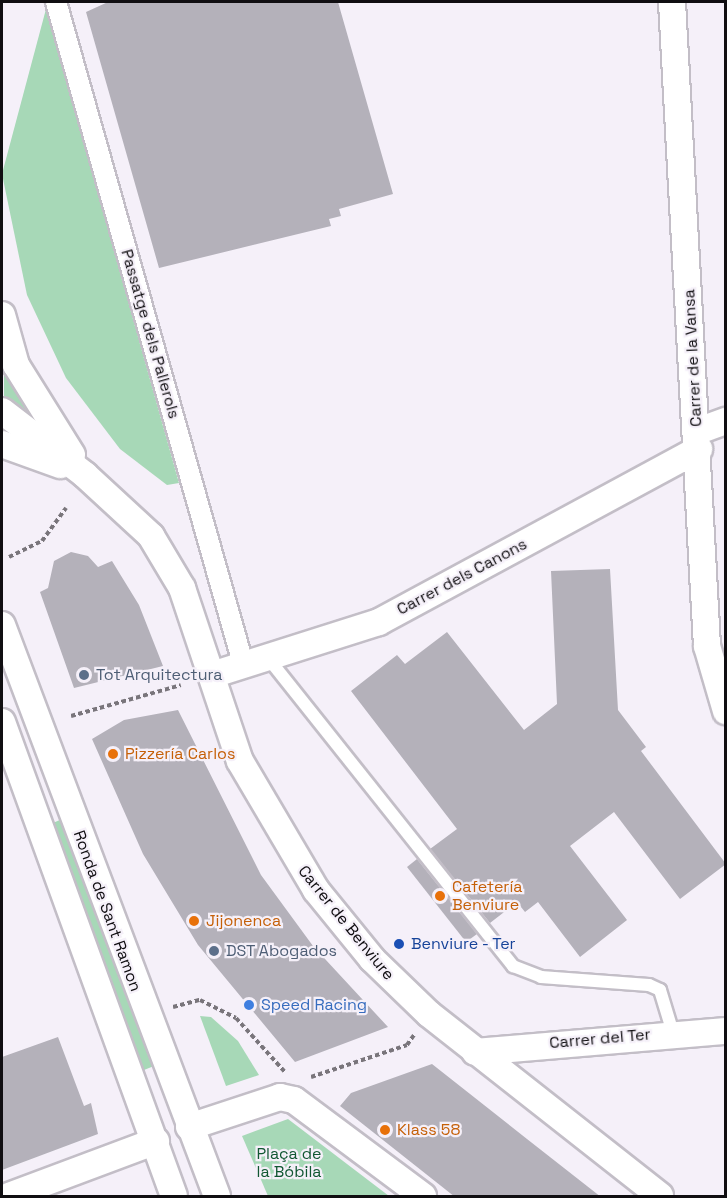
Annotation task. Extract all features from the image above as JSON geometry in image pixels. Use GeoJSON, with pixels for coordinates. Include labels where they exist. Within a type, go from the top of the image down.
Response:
{"type":"FeatureCollection","features":[{"type":"Feature","properties":{"kind":"street","name":"Passatge dels Pallerols"},"geometry":{"type":"LineString","coordinates":[[56,2],[244,667]]}},
{"type":"Feature","properties":{"kind":"street","name":"Carrer de la Vansa"},"geometry":{"type":"LineString","coordinates":[[672,2],[698,440],[707,646],[726,711]]}},
{"type":"Feature","properties":{"kind":"street"},"geometry":{"type":"LineString","coordinates":[[2,315],[16,365],[86,475]]}},
{"type":"Feature","properties":{"kind":"street","name":"Carrer de Benviure"},"geometry":{"type":"LineString","coordinates":[[2,411],[86,475],[151,536],[168,563],[212,675],[240,761],[316,890],[396,985],[475,1052],[660,1197]]}},
{"type":"Feature","properties":{"kind":"street","name":"Carrer dels Canons"},"geometry":{"type":"LineString","coordinates":[[212,675],[244,667],[379,622],[698,440],[726,420]]}},
{"type":"Feature","properties":{"kind":"street","name":"Carrer de Benviure"},"geometry":{"type":"LineString","coordinates":[[2,444],[86,475]]}},
{"type":"Feature","properties":{"kind":"street"},"geometry":{"type":"LineString","coordinates":[[2,464],[46,459]]}},
{"type":"Feature","properties":{"kind":"street","name":"Ronda de Sant Ramon"},"geometry":{"type":"LineString","coordinates":[[2,625],[146,1015],[217,1197]]}},
{"type":"Feature","properties":{"kind":"street","name":"Ronda de Sant Ramon"},"geometry":{"type":"LineString","coordinates":[[3,732],[156,1141],[174,1197]]}},
{"type":"Feature","properties":{"kind":"street","name":"Carrer del Ter"},"geometry":{"type":"LineString","coordinates":[[475,1052],[673,1033],[726,1031]]}},
{"type":"Feature","properties":{"kind":"street"},"geometry":{"type":"LineString","coordinates":[[189,1127],[280,1097],[294,1100],[423,1197]]}},
{"type":"Feature","properties":{"kind":"street"},"geometry":{"type":"LineString","coordinates":[[9,1197],[156,1141]]}},
{"type":"Feature","properties":{"kind":"lane"},"geometry":{"type":"LineString","coordinates":[[268,658],[489,935],[525,974],[637,982],[660,990],[673,1033]]}},
{"type":"Feature","properties":{"kind":"path"},"geometry":{"type":"LineString","coordinates":[[9,557],[42,541],[66,508]]}},
{"type":"Feature","properties":{"kind":"path"},"geometry":{"type":"LineString","coordinates":[[71,716],[181,685]]}},
{"type":"Feature","properties":{"kind":"path"},"geometry":{"type":"LineString","coordinates":[[146,1015],[200,999],[236,1018],[288,1074]]}},
{"type":"Feature","properties":{"kind":"path"},"geometry":{"type":"LineString","coordinates":[[311,1077],[407,1045]]}},
{"type":"Feature","properties":{"kind":"green space"},"geometry":{"type":"Polygon","coordinates":[[[46,9],[179,483],[167,485],[120,449],[66,378],[27,295],[2,174],[46,9]]]}},
{"type":"Feature","properties":{"kind":"green space"},"geometry":{"type":"Polygon","coordinates":[[[4,352],[42,427],[4,400],[4,352]]]}},
{"type":"Feature","properties":{"kind":"green space"},"geometry":{"type":"Polygon","coordinates":[[[62,819],[154,1066],[144,1070],[53,823],[62,819]]]}},
{"type":"Feature","properties":{"kind":"green space"},"geometry":{"type":"Polygon","coordinates":[[[200,1016],[211,1017],[238,1041],[259,1075],[226,1086],[200,1016]]]}},
{"type":"Feature","properties":{"kind":"green space","name":"Plaça de la Bóbila"},"geometry":{"type":"Polygon","coordinates":[[[288,1119],[389,1196],[268,1196],[242,1136],[288,1119]]]}},
{"type":"Feature","properties":{"kind":"building"},"geometry":{"type":"Polygon","coordinates":[[[108,2],[338,2],[393,194],[339,209],[341,216],[329,219],[331,226],[159,268],[86,12],[108,2]]]}},
{"type":"Feature","properties":{"kind":"building"},"geometry":{"type":"Polygon","coordinates":[[[71,552],[88,556],[98,567],[112,561],[139,605],[163,666],[74,688],[40,592],[48,588],[54,561],[71,552]]]}},
{"type":"Feature","properties":{"kind":"building"},"geometry":{"type":"Polygon","coordinates":[[[610,569],[618,710],[646,747],[641,751],[726,864],[680,899],[614,812],[570,846],[627,920],[580,957],[538,902],[525,912],[517,902],[490,923],[430,849],[457,829],[351,691],[397,655],[405,664],[447,632],[524,730],[557,704],[551,571],[610,569]]]}},
{"type":"Feature","properties":{"kind":"building"},"geometry":{"type":"Polygon","coordinates":[[[178,710],[261,875],[313,946],[388,1027],[295,1062],[198,945],[143,854],[92,739],[124,720],[178,710]]]}},
{"type":"Feature","properties":{"kind":"building"},"geometry":{"type":"Polygon","coordinates":[[[417,859],[477,934],[466,942],[407,867],[417,859]]]}},
{"type":"Feature","properties":{"kind":"building"},"geometry":{"type":"Polygon","coordinates":[[[58,1037],[84,1106],[91,1103],[98,1134],[2,1170],[2,1057],[58,1037]]]}},
{"type":"Feature","properties":{"kind":"building"},"geometry":{"type":"Polygon","coordinates":[[[432,1064],[601,1197],[455,1197],[340,1106],[351,1093],[432,1064]]]}},
{"type":"Feature","properties":{"kind":"place","name":"Tot Arquitectura"},"geometry":{"type":"Point","coordinates":[84,675]}},
{"type":"Feature","properties":{"kind":"place","name":"Pizzería Carlos"},"geometry":{"type":"Point","coordinates":[113,754]}},
{"type":"Feature","properties":{"kind":"place","name":"Cafetería Benviure"},"geometry":{"type":"Point","coordinates":[440,896]}},
{"type":"Feature","properties":{"kind":"place","name":"Jijonenca"},"geometry":{"type":"Point","coordinates":[194,921]}},
{"type":"Feature","properties":{"kind":"place","name":"Benviure - Ter"},"geometry":{"type":"Point","coordinates":[399,944]}},
{"type":"Feature","properties":{"kind":"place","name":"DST Abogados"},"geometry":{"type":"Point","coordinates":[214,951]}},
{"type":"Feature","properties":{"kind":"place","name":"Speed Racing"},"geometry":{"type":"Point","coordinates":[249,1005]}},
{"type":"Feature","properties":{"kind":"place","name":"Klass 58"},"geometry":{"type":"Point","coordinates":[385,1130]}}]}
